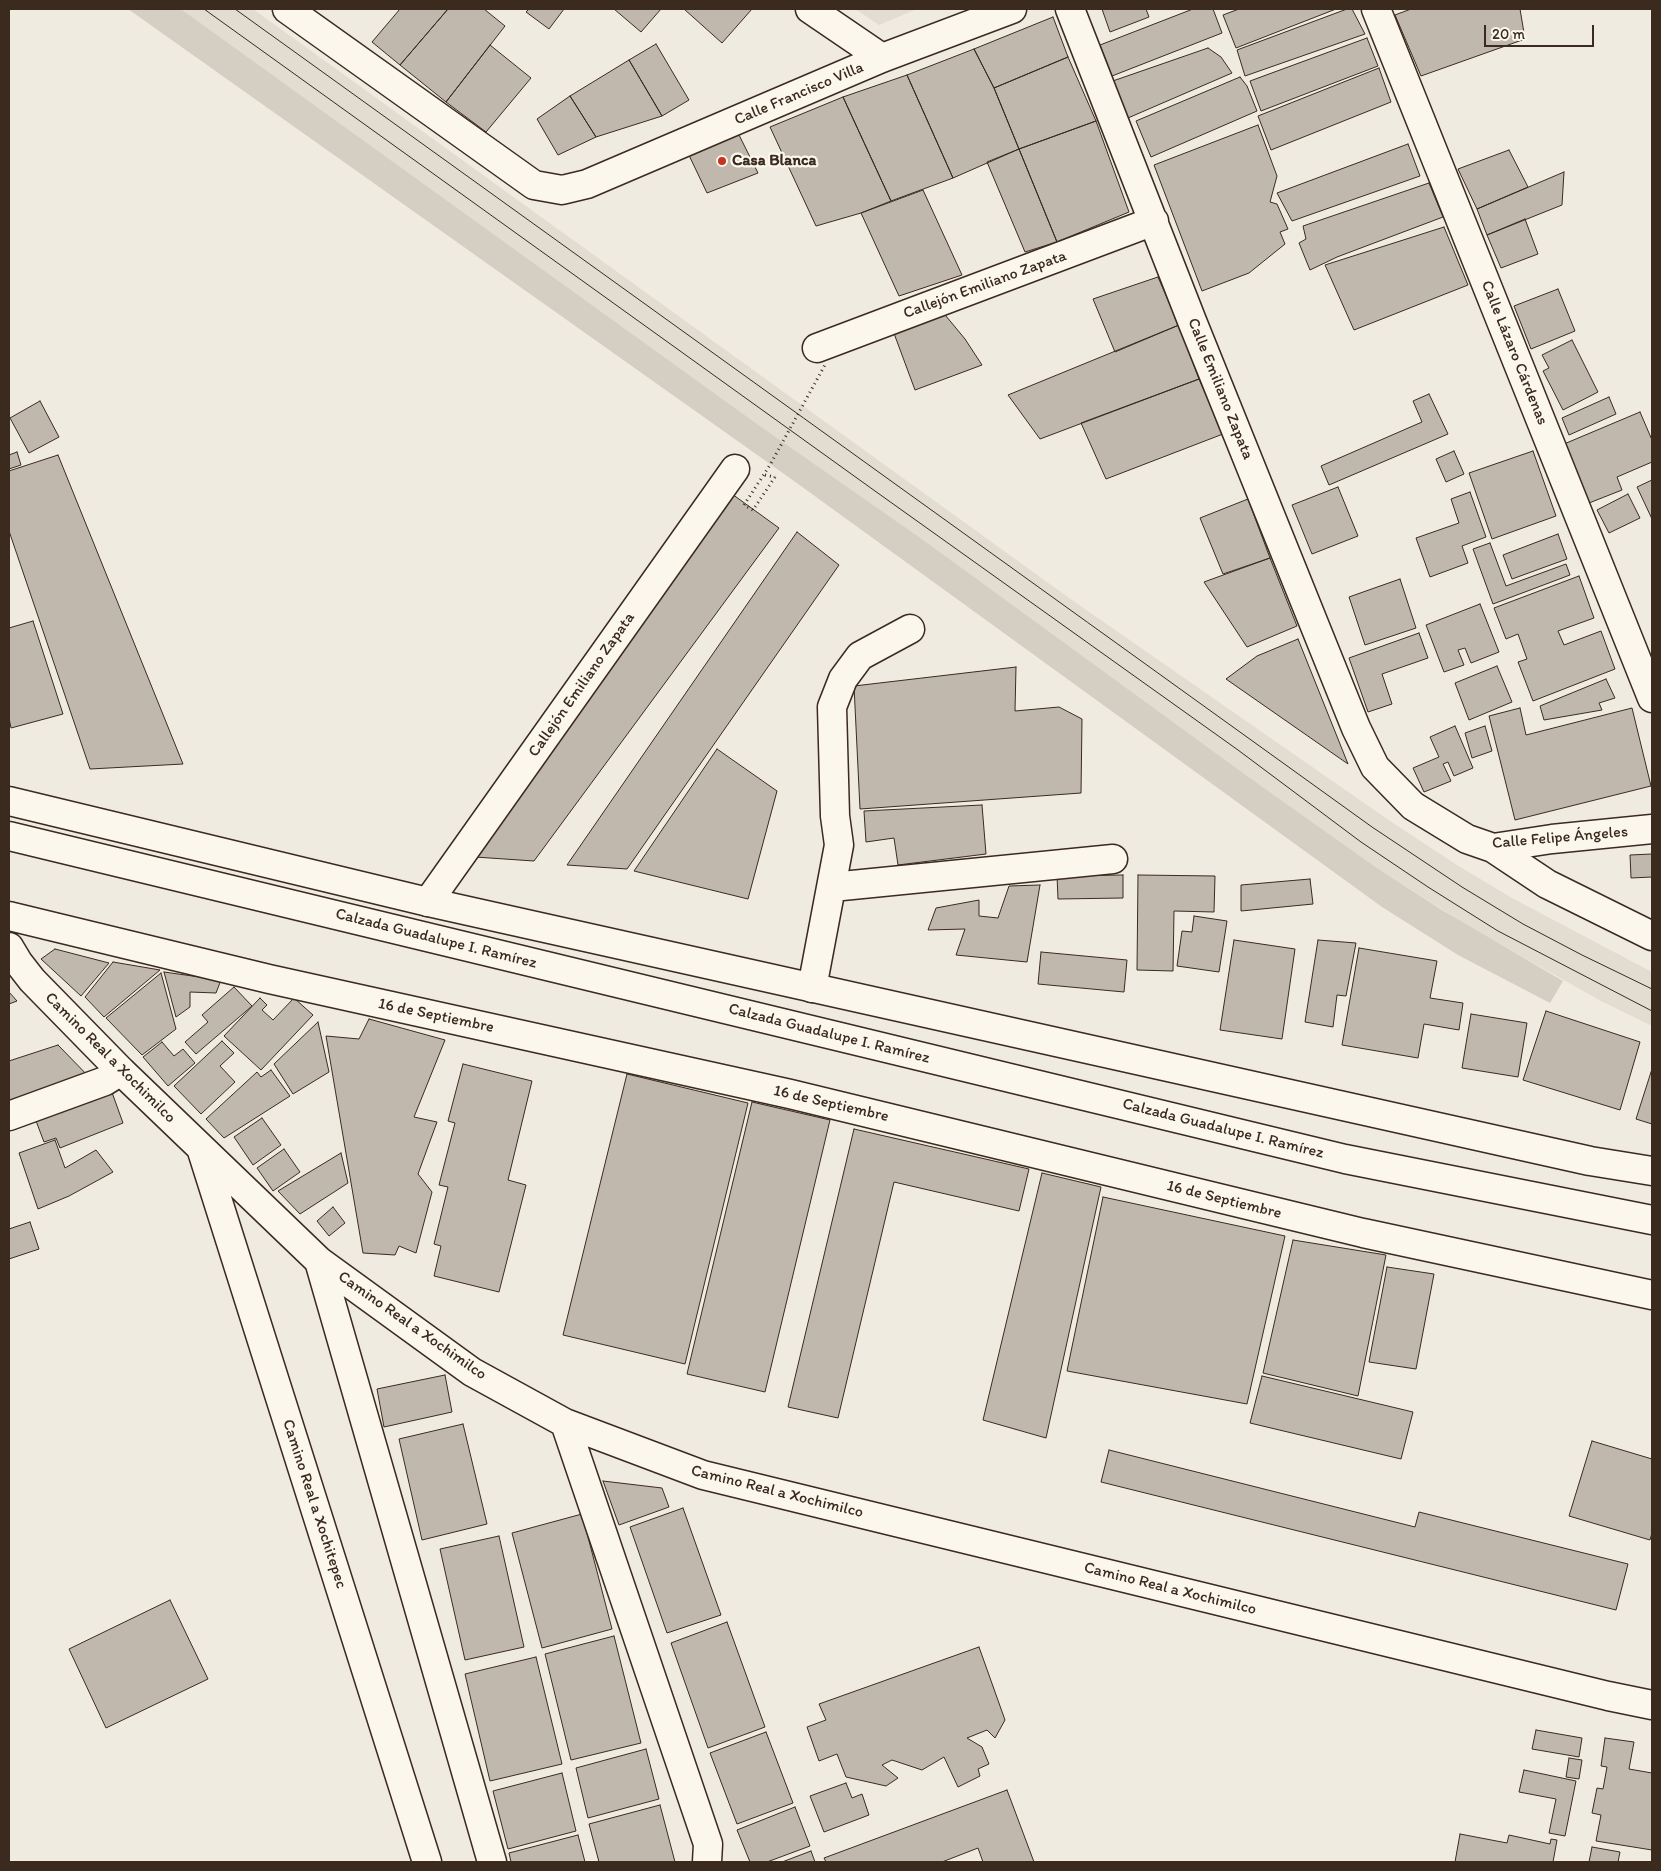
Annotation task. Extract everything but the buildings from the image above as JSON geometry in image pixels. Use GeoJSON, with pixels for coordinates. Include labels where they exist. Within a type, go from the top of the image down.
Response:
{"type":"FeatureCollection","features":[{"type":"Feature","properties":{"kind":"street","name":"Calle Francisco Villa"},"geometry":{"type":"LineString","coordinates":[[287,9],[534,185],[562,190],[587,184],[882,58],[1012,9]]}},
{"type":"Feature","properties":{"kind":"street"},"geometry":{"type":"LineString","coordinates":[[810,9],[882,58]]}},
{"type":"Feature","properties":{"kind":"street","name":"Calle Emiliano Zapata"},"geometry":{"type":"LineString","coordinates":[[1070,9],[1192,322],[1356,728],[1375,767]]}},
{"type":"Feature","properties":{"kind":"street","name":"Calle Lázaro Cárdenas"},"geometry":{"type":"LineString","coordinates":[[1376,9],[1652,698]]}},
{"type":"Feature","properties":{"kind":"street","name":"Callejón Emiliano Zapata"},"geometry":{"type":"LineString","coordinates":[[822,355],[1154,221]]}},
{"type":"Feature","properties":{"kind":"street","name":"Callejón Emiliano Zapata"},"geometry":{"type":"LineString","coordinates":[[428,902],[735,469]]}},
{"type":"Feature","properties":{"kind":"street"},"geometry":{"type":"LineString","coordinates":[[812,988],[839,845],[835,816],[832,707],[843,679],[860,656],[910,629]]}},
{"type":"Feature","properties":{"kind":"street","name":"Calle Felipe Ángeles"},"geometry":{"type":"LineString","coordinates":[[1375,767],[1413,806],[1466,839],[1493,848],[1552,839],[1652,829]]}},
{"type":"Feature","properties":{"kind":"street","name":"Calzada Guadalupe I. Ramírez"},"geometry":{"type":"LineString","coordinates":[[9,801],[428,902],[1571,1157],[1652,1171]]}},
{"type":"Feature","properties":{"kind":"street","name":"Calzada Guadalupe I. Ramírez"},"geometry":{"type":"LineString","coordinates":[[9,836],[1345,1159],[1652,1220]]}},
{"type":"Feature","properties":{"kind":"street"},"geometry":{"type":"LineString","coordinates":[[1493,848],[1547,884],[1652,936]]}},
{"type":"Feature","properties":{"kind":"street"},"geometry":{"type":"LineString","coordinates":[[832,887],[1113,859]]}},
{"type":"Feature","properties":{"kind":"street","name":"16 de Septiembre"},"geometry":{"type":"LineString","coordinates":[[12,923],[790,1094],[1363,1233],[1652,1295]]}},
{"type":"Feature","properties":{"kind":"street","name":"Camino Real a Xochimilco"},"geometry":{"type":"LineString","coordinates":[[9,947],[32,980],[121,1071],[320,1261],[472,1372],[565,1423],[703,1475],[1652,1705]]}},
{"type":"Feature","properties":{"kind":"street"},"geometry":{"type":"LineString","coordinates":[[9,1116],[105,1081],[121,1071]]}},
{"type":"Feature","properties":{"kind":"street","name":"Camino Real a Xochitepec"},"geometry":{"type":"LineString","coordinates":[[201,1147],[426,1862]]}},
{"type":"Feature","properties":{"kind":"street"},"geometry":{"type":"LineString","coordinates":[[320,1261],[492,1862]]}},
{"type":"Feature","properties":{"kind":"street"},"geometry":{"type":"LineString","coordinates":[[565,1423],[708,1844],[707,1862]]}},
{"type":"Feature","properties":{"kind":"path"},"geometry":{"type":"LineString","coordinates":[[775,476],[753,510],[744,505],[770,465],[822,355]]}},
{"type":"Feature","properties":{"kind":"shaded area"},"geometry":{"type":"Polygon","coordinates":[[[128,9],[181,9],[760,426],[922,539],[1377,868],[1442,910],[1563,981],[1550,1003],[1458,955],[1382,907],[794,481],[128,9]]]}},
{"type":"Feature","properties":{"kind":"shaded area"},"geometry":{"type":"Polygon","coordinates":[[[181,9],[253,9],[1072,600],[1390,821],[1512,898],[1652,972],[1652,1026],[1601,1001],[1473,929],[1377,868],[922,539],[760,426],[181,9]]]}},
{"type":"Feature","properties":{"kind":"shaded area"},"geometry":{"type":"Polygon","coordinates":[[[855,9],[917,9],[879,25],[855,9]]]}},
{"type":"Feature","properties":{"kind":"tram line"},"geometry":{"type":"LineString","coordinates":[[204,9],[1238,750],[1361,842],[1498,931],[1652,1011]]}},
{"type":"Feature","properties":{"kind":"tram line"},"geometry":{"type":"LineString","coordinates":[[235,9],[1372,827],[1462,887],[1523,924],[1652,989]]}},
{"type":"Feature","properties":{"kind":"place","name":"Casa Blanca"},"geometry":{"type":"Point","coordinates":[722,161]}}]}
